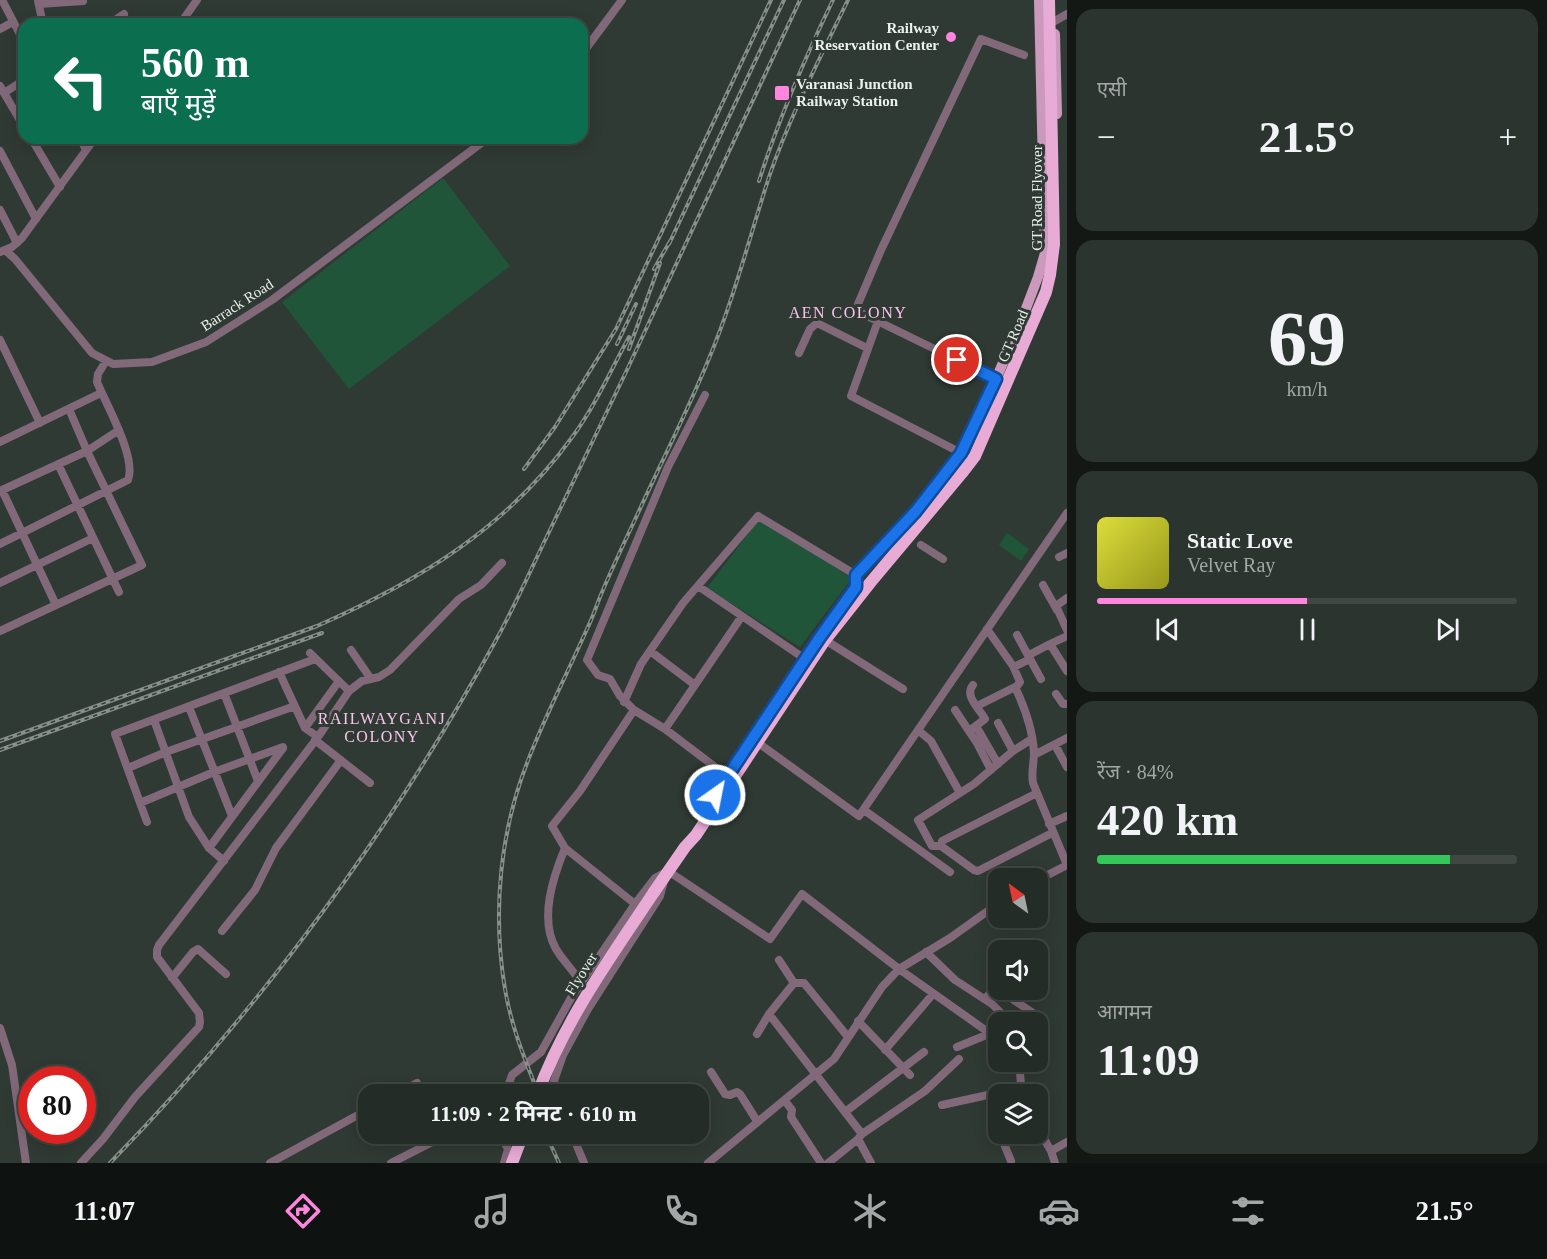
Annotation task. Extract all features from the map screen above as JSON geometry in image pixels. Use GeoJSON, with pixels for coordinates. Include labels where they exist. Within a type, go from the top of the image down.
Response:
{"type":"FeatureCollection","features":[{"type":"Feature","properties":{"kind":"highway","name":"GT Road Flyover"},"geometry":{"type":"LineString","coordinates":[[862,583],[968,452],[1039,290],[1047,244],[1041,0]]}},
{"type":"Feature","properties":{"kind":"highway","name":"GT Road Flyover"},"geometry":{"type":"LineString","coordinates":[[862,583],[975,456],[1046,292],[1054,244],[1049,0]]}},
{"type":"Feature","properties":{"kind":"highway","name":"GT Road"},"geometry":{"type":"LineString","coordinates":[[685,847],[696,835],[862,583]]}},
{"type":"Feature","properties":{"kind":"highway","name":"GT Road"},"geometry":{"type":"LineString","coordinates":[[685,847],[690,833],[727,776],[805,659],[823,639]]}},
{"type":"Feature","properties":{"kind":"highway","name":"Flyover"},"geometry":{"type":"LineString","coordinates":[[542,1084],[560,1039],[582,1000],[685,847]]}},
{"type":"Feature","properties":{"kind":"highway"},"geometry":{"type":"LineString","coordinates":[[512,1163],[519,1144]]}},
{"type":"Feature","properties":{"kind":"main road","name":"GT Road"},"geometry":{"type":"LineString","coordinates":[[1041,0],[1044,254],[1038,278],[996,379],[961,453],[862,583],[873,585],[976,458],[987,439],[1054,273],[1058,245],[1057,121],[1060,74],[1054,0]]}},
{"type":"Feature","properties":{"kind":"main road"},"geometry":{"type":"LineString","coordinates":[[1060,74],[1067,86]]}},
{"type":"Feature","properties":{"kind":"main road"},"geometry":{"type":"LineString","coordinates":[[1057,121],[1067,110]]}},
{"type":"Feature","properties":{"kind":"street"},"geometry":{"type":"LineString","coordinates":[[184,18],[197,0]]}},
{"type":"Feature","properties":{"kind":"street"},"geometry":{"type":"LineString","coordinates":[[588,46],[622,0]]}},
{"type":"Feature","properties":{"kind":"street"},"geometry":{"type":"LineString","coordinates":[[2,1],[18,31]]}},
{"type":"Feature","properties":{"kind":"street"},"geometry":{"type":"LineString","coordinates":[[42,18],[39,2],[83,1]]}},
{"type":"Feature","properties":{"kind":"street"},"geometry":{"type":"LineString","coordinates":[[118,18],[124,14]]}},
{"type":"Feature","properties":{"kind":"street"},"geometry":{"type":"LineString","coordinates":[[1055,21],[1067,14]]}},
{"type":"Feature","properties":{"kind":"street"},"geometry":{"type":"LineString","coordinates":[[0,29],[13,22]]}},
{"type":"Feature","properties":{"kind":"street"},"geometry":{"type":"LineString","coordinates":[[996,379],[863,314],[858,304],[881,250],[981,39],[1024,55]]}},
{"type":"Feature","properties":{"kind":"street"},"geometry":{"type":"LineString","coordinates":[[18,83],[2,90],[18,117]]}},
{"type":"Feature","properties":{"kind":"street"},"geometry":{"type":"LineString","coordinates":[[35,144],[60,187]]}},
{"type":"Feature","properties":{"kind":"street"},"geometry":{"type":"LineString","coordinates":[[83,144],[86,150]]}},
{"type":"Feature","properties":{"kind":"street"},"geometry":{"type":"LineString","coordinates":[[0,544],[128,480],[130,474],[126,450],[119,430],[97,382],[98,374],[106,361],[92,353],[15,259],[3,251],[17,243],[90,144]]}},
{"type":"Feature","properties":{"kind":"street","name":"Barrack Road"},"geometry":{"type":"LineString","coordinates":[[106,361],[113,364],[152,362],[206,342],[272,300],[480,144]]}},
{"type":"Feature","properties":{"kind":"street"},"geometry":{"type":"LineString","coordinates":[[0,150],[36,219]]}},
{"type":"Feature","properties":{"kind":"street"},"geometry":{"type":"LineString","coordinates":[[0,210],[17,243]]}},
{"type":"Feature","properties":{"kind":"street"},"geometry":{"type":"LineString","coordinates":[[878,321],[851,396],[961,453]]}},
{"type":"Feature","properties":{"kind":"street"},"geometry":{"type":"LineString","coordinates":[[799,353],[810,329],[817,323],[867,348]]}},
{"type":"Feature","properties":{"kind":"street"},"geometry":{"type":"LineString","coordinates":[[0,340],[40,423]]}},
{"type":"Feature","properties":{"kind":"street"},"geometry":{"type":"LineString","coordinates":[[0,442],[102,393]]}},
{"type":"Feature","properties":{"kind":"street"},"geometry":{"type":"LineString","coordinates":[[705,395],[668,467],[587,660],[598,675],[610,679],[624,702],[665,729],[727,776]]}},
{"type":"Feature","properties":{"kind":"street"},"geometry":{"type":"LineString","coordinates":[[0,632],[142,565],[69,409]]}},
{"type":"Feature","properties":{"kind":"street"},"geometry":{"type":"LineString","coordinates":[[56,605],[1,491],[87,451],[119,430]]}},
{"type":"Feature","properties":{"kind":"street"},"geometry":{"type":"LineString","coordinates":[[58,464],[119,592]]}},
{"type":"Feature","properties":{"kind":"street"},"geometry":{"type":"LineString","coordinates":[[757,742],[859,816],[1067,513]]}},
{"type":"Feature","properties":{"kind":"street"},"geometry":{"type":"LineString","coordinates":[[624,702],[641,664],[682,603],[758,516],[862,583]]}},
{"type":"Feature","properties":{"kind":"street"},"geometry":{"type":"LineString","coordinates":[[0,583],[93,538]]}},
{"type":"Feature","properties":{"kind":"street"},"geometry":{"type":"LineString","coordinates":[[921,545],[943,559]]}},
{"type":"Feature","properties":{"kind":"street"},"geometry":{"type":"LineString","coordinates":[[81,1163],[103,1139],[135,1097],[199,1027],[199,1013],[157,957],[157,950],[317,739],[349,691],[362,681],[390,670],[459,599],[481,585],[502,563]]}},
{"type":"Feature","properties":{"kind":"street"},"geometry":{"type":"LineString","coordinates":[[1043,585],[1067,630]]}},
{"type":"Feature","properties":{"kind":"street"},"geometry":{"type":"LineString","coordinates":[[698,586],[805,659]]}},
{"type":"Feature","properties":{"kind":"street"},"geometry":{"type":"LineString","coordinates":[[1057,610],[1057,604],[1067,598]]}},
{"type":"Feature","properties":{"kind":"street"},"geometry":{"type":"LineString","coordinates":[[665,729],[742,616]]}},
{"type":"Feature","properties":{"kind":"street"},"geometry":{"type":"LineString","coordinates":[[977,706],[1015,687],[1020,682],[1014,667],[987,629]]}},
{"type":"Feature","properties":{"kind":"street"},"geometry":{"type":"LineString","coordinates":[[1017,635],[1041,679]]}},
{"type":"Feature","properties":{"kind":"street"},"geometry":{"type":"LineString","coordinates":[[1014,667],[1067,636]]}},
{"type":"Feature","properties":{"kind":"street"},"geometry":{"type":"LineString","coordinates":[[823,639],[903,689]]}},
{"type":"Feature","properties":{"kind":"street"},"geometry":{"type":"LineString","coordinates":[[1050,644],[1067,671]]}},
{"type":"Feature","properties":{"kind":"street"},"geometry":{"type":"LineString","coordinates":[[351,650],[370,679]]}},
{"type":"Feature","properties":{"kind":"street"},"geometry":{"type":"LineString","coordinates":[[650,651],[695,685]]}},
{"type":"Feature","properties":{"kind":"street"},"geometry":{"type":"LineString","coordinates":[[147,822],[115,734],[279,672],[312,656],[349,691]]}},
{"type":"Feature","properties":{"kind":"street"},"geometry":{"type":"LineString","coordinates":[[279,672],[305,728],[370,783]]}},
{"type":"Feature","properties":{"kind":"street"},"geometry":{"type":"LineString","coordinates":[[305,728],[339,681]]}},
{"type":"Feature","properties":{"kind":"street"},"geometry":{"type":"LineString","coordinates":[[969,731],[985,718],[969,694],[969,689],[973,685]]}},
{"type":"Feature","properties":{"kind":"street"},"geometry":{"type":"LineString","coordinates":[[1015,687],[1025,709],[1032,739],[1034,755],[1032,773],[1037,793],[1067,865],[1048,875]]}},
{"type":"Feature","properties":{"kind":"street"},"geometry":{"type":"LineString","coordinates":[[224,693],[258,781]]}},
{"type":"Feature","properties":{"kind":"street"},"geometry":{"type":"LineString","coordinates":[[1056,694],[1063,704],[1067,704]]}},
{"type":"Feature","properties":{"kind":"street"},"geometry":{"type":"LineString","coordinates":[[128,768],[202,738],[296,706]]}},
{"type":"Feature","properties":{"kind":"street"},"geometry":{"type":"LineString","coordinates":[[189,707],[232,816]]}},
{"type":"Feature","properties":{"kind":"street"},"geometry":{"type":"LineString","coordinates":[[634,710],[580,791],[552,826],[565,849],[635,904]]}},
{"type":"Feature","properties":{"kind":"street"},"geometry":{"type":"LineString","coordinates":[[955,710],[991,770]]}},
{"type":"Feature","properties":{"kind":"street"},"geometry":{"type":"LineString","coordinates":[[154,720],[180,786],[189,818],[209,848],[224,861]]}},
{"type":"Feature","properties":{"kind":"street"},"geometry":{"type":"LineString","coordinates":[[998,723],[1013,751]]}},
{"type":"Feature","properties":{"kind":"street"},"geometry":{"type":"LineString","coordinates":[[976,726],[998,764]]}},
{"type":"Feature","properties":{"kind":"street"},"geometry":{"type":"LineString","coordinates":[[918,730],[931,741],[960,793]]}},
{"type":"Feature","properties":{"kind":"street"},"geometry":{"type":"LineString","coordinates":[[1034,755],[1067,738]]}},
{"type":"Feature","properties":{"kind":"street"},"geometry":{"type":"LineString","coordinates":[[1032,739],[1013,751],[960,793],[918,820],[932,846],[941,846],[978,871],[1052,833]]}},
{"type":"Feature","properties":{"kind":"street"},"geometry":{"type":"LineString","coordinates":[[1055,745],[1067,766]]}},
{"type":"Feature","properties":{"kind":"street"},"geometry":{"type":"LineString","coordinates":[[140,802],[248,758],[284,747],[209,848]]}},
{"type":"Feature","properties":{"kind":"street"},"geometry":{"type":"LineString","coordinates":[[222,932],[255,890],[276,848],[341,760]]}},
{"type":"Feature","properties":{"kind":"street"},"geometry":{"type":"LineString","coordinates":[[941,846],[942,841],[1037,793]]}},
{"type":"Feature","properties":{"kind":"street"},"geometry":{"type":"LineString","coordinates":[[864,810],[950,872]]}},
{"type":"Feature","properties":{"kind":"street"},"geometry":{"type":"LineString","coordinates":[[1049,824],[1067,816]]}},
{"type":"Feature","properties":{"kind":"street"},"geometry":{"type":"LineString","coordinates":[[565,849],[551,886],[548,918],[555,948],[573,968],[581,983]]}},
{"type":"Feature","properties":{"kind":"street"},"geometry":{"type":"LineString","coordinates":[[509,1084],[512,1075],[541,1052],[581,983],[635,904],[654,879],[666,874]]}},
{"type":"Feature","properties":{"kind":"street"},"geometry":{"type":"LineString","coordinates":[[666,874],[770,939],[802,894],[899,969],[988,1032],[984,1036],[957,1047]]}},
{"type":"Feature","properties":{"kind":"street"},"geometry":{"type":"LineString","coordinates":[[555,1084],[556,1070],[566,1048],[581,1020],[660,896],[666,874]]}},
{"type":"Feature","properties":{"kind":"street"},"geometry":{"type":"LineString","coordinates":[[712,1162],[757,1121],[785,1101],[834,1059],[882,987],[899,969],[950,938],[988,911]]}},
{"type":"Feature","properties":{"kind":"street"},"geometry":{"type":"LineString","coordinates":[[172,978],[198,949],[226,974]]}},
{"type":"Feature","properties":{"kind":"street"},"geometry":{"type":"LineString","coordinates":[[926,952],[955,980],[985,999],[999,1012]]}},
{"type":"Feature","properties":{"kind":"street"},"geometry":{"type":"LineString","coordinates":[[779,960],[794,983]]}},
{"type":"Feature","properties":{"kind":"street"},"geometry":{"type":"LineString","coordinates":[[757,1034],[769,1014],[794,983]]}},
{"type":"Feature","properties":{"kind":"street"},"geometry":{"type":"LineString","coordinates":[[794,983],[804,983],[848,1037]]}},
{"type":"Feature","properties":{"kind":"street"},"geometry":{"type":"LineString","coordinates":[[985,999],[994,989],[999,990],[1032,1012]]}},
{"type":"Feature","properties":{"kind":"street"},"geometry":{"type":"LineString","coordinates":[[885,1050],[933,994]]}},
{"type":"Feature","properties":{"kind":"street"},"geometry":{"type":"LineString","coordinates":[[769,1014],[845,1113],[860,1137],[871,1163]]}},
{"type":"Feature","properties":{"kind":"street"},"geometry":{"type":"LineString","coordinates":[[858,1021],[907,1072]]}},
{"type":"Feature","properties":{"kind":"street"},"geometry":{"type":"LineString","coordinates":[[0,1028],[12,1065],[26,1163]]}},
{"type":"Feature","properties":{"kind":"street"},"geometry":{"type":"LineString","coordinates":[[549,1038],[566,1048]]}},
{"type":"Feature","properties":{"kind":"street"},"geometry":{"type":"LineString","coordinates":[[845,1113],[907,1072],[924,1052]]}},
{"type":"Feature","properties":{"kind":"street"},"geometry":{"type":"LineString","coordinates":[[828,1163],[860,1137],[925,1091],[959,1059]]}},
{"type":"Feature","properties":{"kind":"street"},"geometry":{"type":"LineString","coordinates":[[711,1072],[725,1094],[739,1093],[757,1121]]}},
{"type":"Feature","properties":{"kind":"street"},"geometry":{"type":"LineString","coordinates":[[942,1105],[988,1095]]}},
{"type":"Feature","properties":{"kind":"street"},"geometry":{"type":"LineString","coordinates":[[785,1101],[792,1110],[791,1117],[820,1163]]}},
{"type":"Feature","properties":{"kind":"street"},"geometry":{"type":"LineString","coordinates":[[270,1163],[358,1115]]}},
{"type":"Feature","properties":{"kind":"street"},"geometry":{"type":"LineString","coordinates":[[1051,1150],[1067,1142]]}},
{"type":"Feature","properties":{"kind":"street"},"geometry":{"type":"LineString","coordinates":[[391,1163],[409,1159],[432,1144]]}},
{"type":"Feature","properties":{"kind":"street"},"geometry":{"type":"LineString","coordinates":[[504,1163],[508,1149],[505,1144]]}},
{"type":"Feature","properties":{"kind":"street"},"geometry":{"type":"LineString","coordinates":[[576,1144],[584,1163]]}},
{"type":"Feature","properties":{"kind":"street"},"geometry":{"type":"LineString","coordinates":[[1005,1144],[1011,1161]]}},
{"type":"Feature","properties":{"kind":"street"},"geometry":{"type":"LineString","coordinates":[[1047,1144],[1055,1163]]}},
{"type":"Feature","properties":{"kind":"green space"},"geometry":{"type":"Polygon","coordinates":[[[443,178],[510,266],[349,389],[282,302],[443,178]]]}},
{"type":"Feature","properties":{"kind":"green space"},"geometry":{"type":"Polygon","coordinates":[[[759,519],[852,578],[800,647],[707,588],[759,519]]]}},
{"type":"Feature","properties":{"kind":"green space"},"geometry":{"type":"Polygon","coordinates":[[[1007,533],[1029,549],[1021,561],[999,545],[1007,533]]]}},
{"type":"Feature","properties":{"kind":"railway"},"geometry":{"type":"LineString","coordinates":[[524,469],[555,427],[616,329],[771,0]]}},
{"type":"Feature","properties":{"kind":"railway"},"geometry":{"type":"LineString","coordinates":[[669,244],[784,0]]}},
{"type":"Feature","properties":{"kind":"railway"},"geometry":{"type":"LineString","coordinates":[[110,1163],[219,1043],[320,916],[412,782],[455,713],[516,601],[800,0]]}},
{"type":"Feature","properties":{"kind":"railway"},"geometry":{"type":"LineString","coordinates":[[759,181],[793,89],[833,0]]}},
{"type":"Feature","properties":{"kind":"railway"},"geometry":{"type":"LineString","coordinates":[[535,1084],[511,1016],[505,989],[499,931],[499,901],[505,842],[519,785],[609,575],[708,361],[733,293],[777,154],[848,0]]}},
{"type":"Feature","properties":{"kind":"railway"},"geometry":{"type":"LineString","coordinates":[[654,269],[672,238]]}},
{"type":"Feature","properties":{"kind":"railway"},"geometry":{"type":"LineString","coordinates":[[629,349],[660,263]]}},
{"type":"Feature","properties":{"kind":"railway"},"geometry":{"type":"LineString","coordinates":[[617,344],[636,304]]}},
{"type":"Feature","properties":{"kind":"railway"},"geometry":{"type":"LineString","coordinates":[[0,741],[317,626],[391,590],[458,549],[490,525],[547,469],[588,413],[629,337]]}},
{"type":"Feature","properties":{"kind":"railway"},"geometry":{"type":"LineString","coordinates":[[0,750],[322,633]]}},
{"type":"Feature","properties":{"kind":"railway"},"geometry":{"type":"LineString","coordinates":[[550,1144],[559,1163]]}},
{"type":"Feature","properties":{"kind":"place","name":"Railway Reservation Center"},"geometry":{"type":"Point","coordinates":[951,37]}},
{"type":"Feature","properties":{"kind":"place","name":"Varanasi Junction Railway Station"},"geometry":{"type":"Point","coordinates":[782,93]}},
{"type":"Feature","properties":{"kind":"district","name":"AEN COLONY"},"geometry":{"type":"Point","coordinates":[848,312]}},
{"type":"Feature","properties":{"kind":"district","name":"RAILWAYGANJ COLONY"},"geometry":{"type":"Point","coordinates":[382,727]}},
{"type":"Feature","properties":{"kind":"route"},"geometry":{"type":"LineString","coordinates":[[715,795],[856,587],[856,575],[916,511],[961,453],[996,379],[957,360]]}}]}
